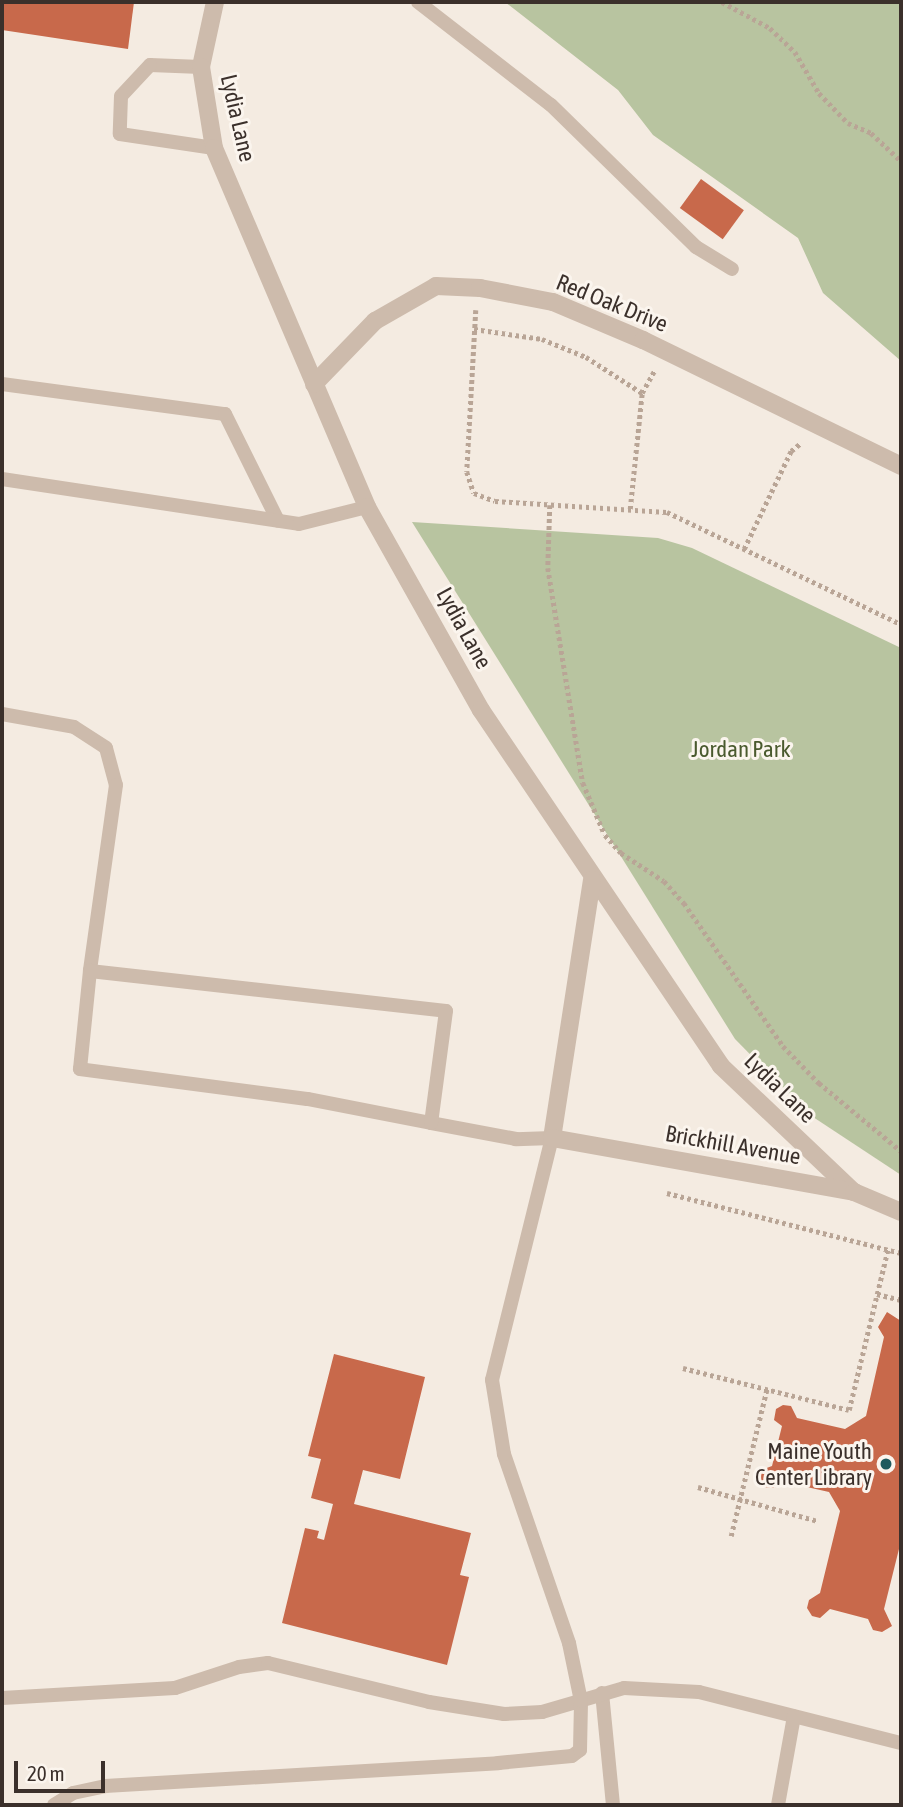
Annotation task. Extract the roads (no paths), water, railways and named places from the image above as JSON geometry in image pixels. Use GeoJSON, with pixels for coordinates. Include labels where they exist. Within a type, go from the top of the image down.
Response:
{"type":"FeatureCollection","features":[{"type":"Feature","properties":{"kind":"street","name":"Lydia Lane"},"geometry":{"type":"LineString","coordinates":[[215,2],[201,67],[214,148],[367,507],[481,710],[592,880],[721,1066],[854,1192]]}},
{"type":"Feature","properties":{"kind":"street","name":"Red Oak Drive"},"geometry":{"type":"LineString","coordinates":[[314,384],[375,321],[436,286],[480,288],[553,302],[665,351],[901,466]]}},
{"type":"Feature","properties":{"kind":"street"},"geometry":{"type":"LineString","coordinates":[[552,1138],[592,880]]}},
{"type":"Feature","properties":{"kind":"street","name":"Brickhill Avenue"},"geometry":{"type":"LineString","coordinates":[[552,1138],[854,1192],[901,1212]]}},
{"type":"Feature","properties":{"kind":"lane"},"geometry":{"type":"LineString","coordinates":[[418,2],[551,105],[696,247],[732,269]]}},
{"type":"Feature","properties":{"kind":"lane"},"geometry":{"type":"LineString","coordinates":[[201,67],[150,65],[121,96],[120,134],[214,148]]}},
{"type":"Feature","properties":{"kind":"lane"},"geometry":{"type":"LineString","coordinates":[[2,384],[225,414],[278,521]]}},
{"type":"Feature","properties":{"kind":"lane"},"geometry":{"type":"LineString","coordinates":[[2,479],[299,524],[367,507]]}},
{"type":"Feature","properties":{"kind":"lane"},"geometry":{"type":"LineString","coordinates":[[2,715],[74,727],[106,748],[116,785],[89,971],[80,1069],[307,1099],[516,1139],[552,1138],[492,1380],[504,1454],[569,1643],[581,1700],[583,1741],[572,1756],[105,1786],[73,1793],[54,1805]]}},
{"type":"Feature","properties":{"kind":"lane"},"geometry":{"type":"LineString","coordinates":[[89,971],[446,1012],[432,1123]]}},
{"type":"Feature","properties":{"kind":"lane"},"geometry":{"type":"LineString","coordinates":[[2,1698],[175,1688],[239,1667],[268,1663],[429,1702],[504,1714],[542,1712],[602,1693],[648,1686],[686,1691],[901,1743]]}},
{"type":"Feature","properties":{"kind":"lane"},"geometry":{"type":"LineString","coordinates":[[602,1693],[613,1805]]}},
{"type":"Feature","properties":{"kind":"lane"},"geometry":{"type":"LineString","coordinates":[[778,1805],[794,1716]]}},
{"type":"Feature","properties":{"kind":"place","name":"Maine Youth Center Library"},"geometry":{"type":"Point","coordinates":[886,1464]}},
{"type":"Feature","properties":{"kind":"park label","name":"Jordan Park"},"geometry":{"type":"Point","coordinates":[741,749]}}]}
